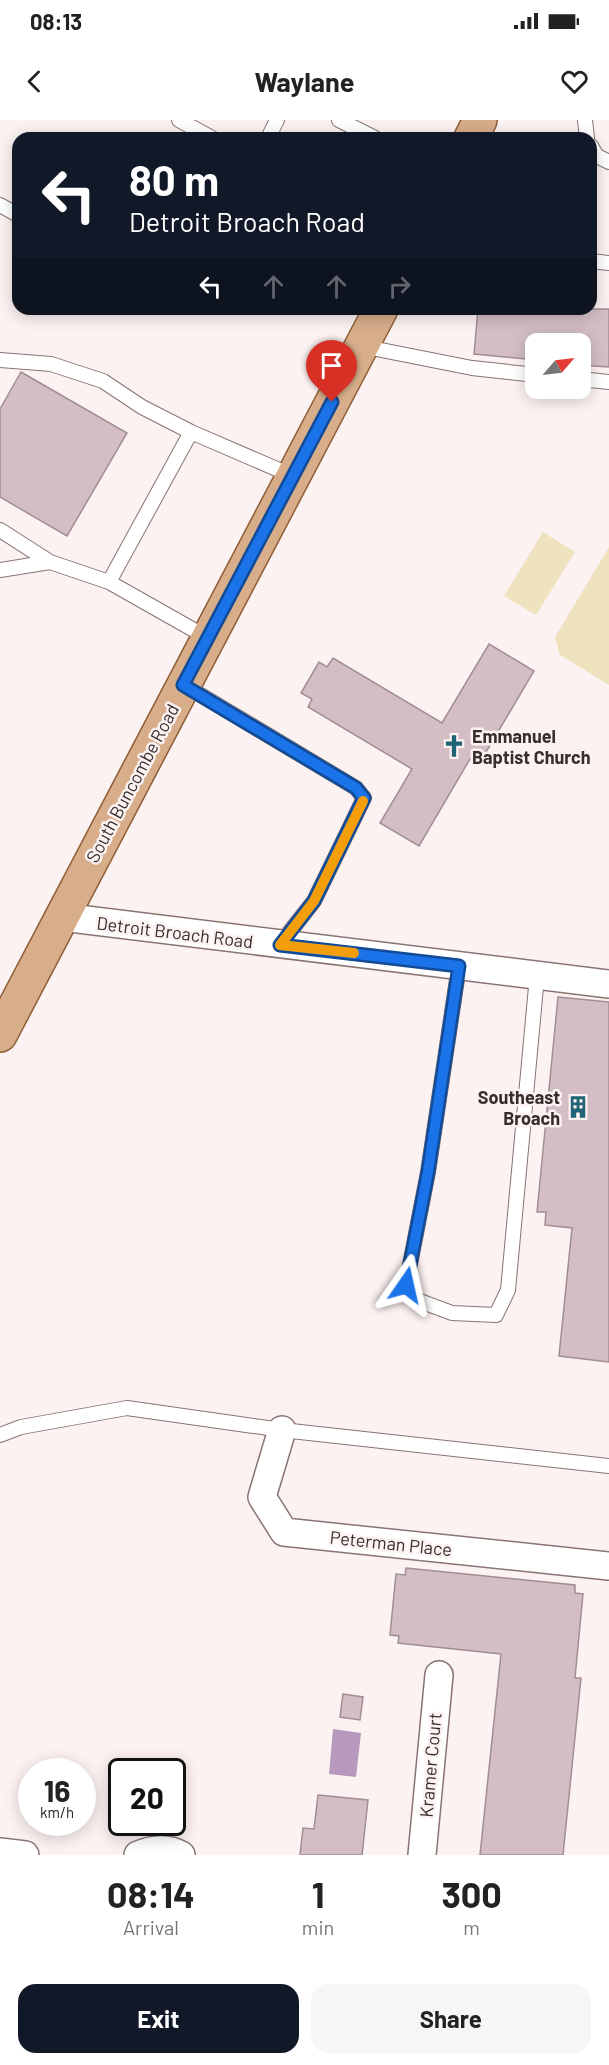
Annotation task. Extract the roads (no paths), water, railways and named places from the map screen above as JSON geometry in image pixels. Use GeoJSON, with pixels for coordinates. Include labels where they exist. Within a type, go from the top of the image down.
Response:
{"type":"FeatureCollection","features":[{"type":"Feature","properties":{"kind":"main road","name":"South Buncombe Road"},"geometry":{"type":"LineString","coordinates":[[0,1035],[378,315]]}},
{"type":"Feature","properties":{"kind":"street","name":"Detroit Broach Road"},"geometry":{"type":"LineString","coordinates":[[62,917],[609,984]]}},
{"type":"Feature","properties":{"kind":"street","name":"Peterman Place"},"geometry":{"type":"LineString","coordinates":[[282,1430],[262,1497],[284,1532],[609,1566]]}},
{"type":"Feature","properties":{"kind":"street","name":"Kramer Court"},"geometry":{"type":"LineString","coordinates":[[422,1855],[439,1676]]}},
{"type":"Feature","properties":{"kind":"street"},"geometry":{"type":"LineString","coordinates":[[138,1855],[148,1850],[163,1849],[181,1855]]}},
{"type":"Feature","properties":{"kind":"street"},"geometry":{"type":"LineString","coordinates":[[0,1852],[26,1855]]}},
{"type":"Feature","properties":{"kind":"lane"},"geometry":{"type":"LineString","coordinates":[[179,120],[201,132]]}},
{"type":"Feature","properties":{"kind":"lane"},"geometry":{"type":"LineString","coordinates":[[339,120],[363,132]]}},
{"type":"Feature","properties":{"kind":"lane"},"geometry":{"type":"LineString","coordinates":[[362,346],[472,368],[525,374]]}},
{"type":"Feature","properties":{"kind":"lane"},"geometry":{"type":"LineString","coordinates":[[0,360],[51,364],[103,381],[142,407],[191,432],[293,476]]}},
{"type":"Feature","properties":{"kind":"lane"},"geometry":{"type":"LineString","coordinates":[[591,380],[609,382]]}},
{"type":"Feature","properties":{"kind":"lane"},"geometry":{"type":"LineString","coordinates":[[109,582],[191,432]]}},
{"type":"Feature","properties":{"kind":"lane"},"geometry":{"type":"LineString","coordinates":[[0,530],[50,562],[109,582],[208,638]]}},
{"type":"Feature","properties":{"kind":"lane"},"geometry":{"type":"LineString","coordinates":[[0,570],[50,562]]}},
{"type":"Feature","properties":{"kind":"lane"},"geometry":{"type":"LineString","coordinates":[[183,685],[356,788],[364,798],[314,901],[280,945]]}},
{"type":"Feature","properties":{"kind":"lane"},"geometry":{"type":"LineString","coordinates":[[459,966],[428,1172],[406,1285],[417,1300],[453,1313],[496,1315],[508,1290],[537,976]]}},
{"type":"Feature","properties":{"kind":"lane"},"geometry":{"type":"LineString","coordinates":[[0,1435],[21,1427],[128,1408],[282,1430],[609,1466]]}},
{"type":"Feature","properties":{"kind":"place","name":"Emmanuel Baptist Church"},"geometry":{"type":"Point","coordinates":[454,746]}},
{"type":"Feature","properties":{"kind":"place","name":"Southeast Broach"},"geometry":{"type":"Point","coordinates":[578,1107]}}]}
